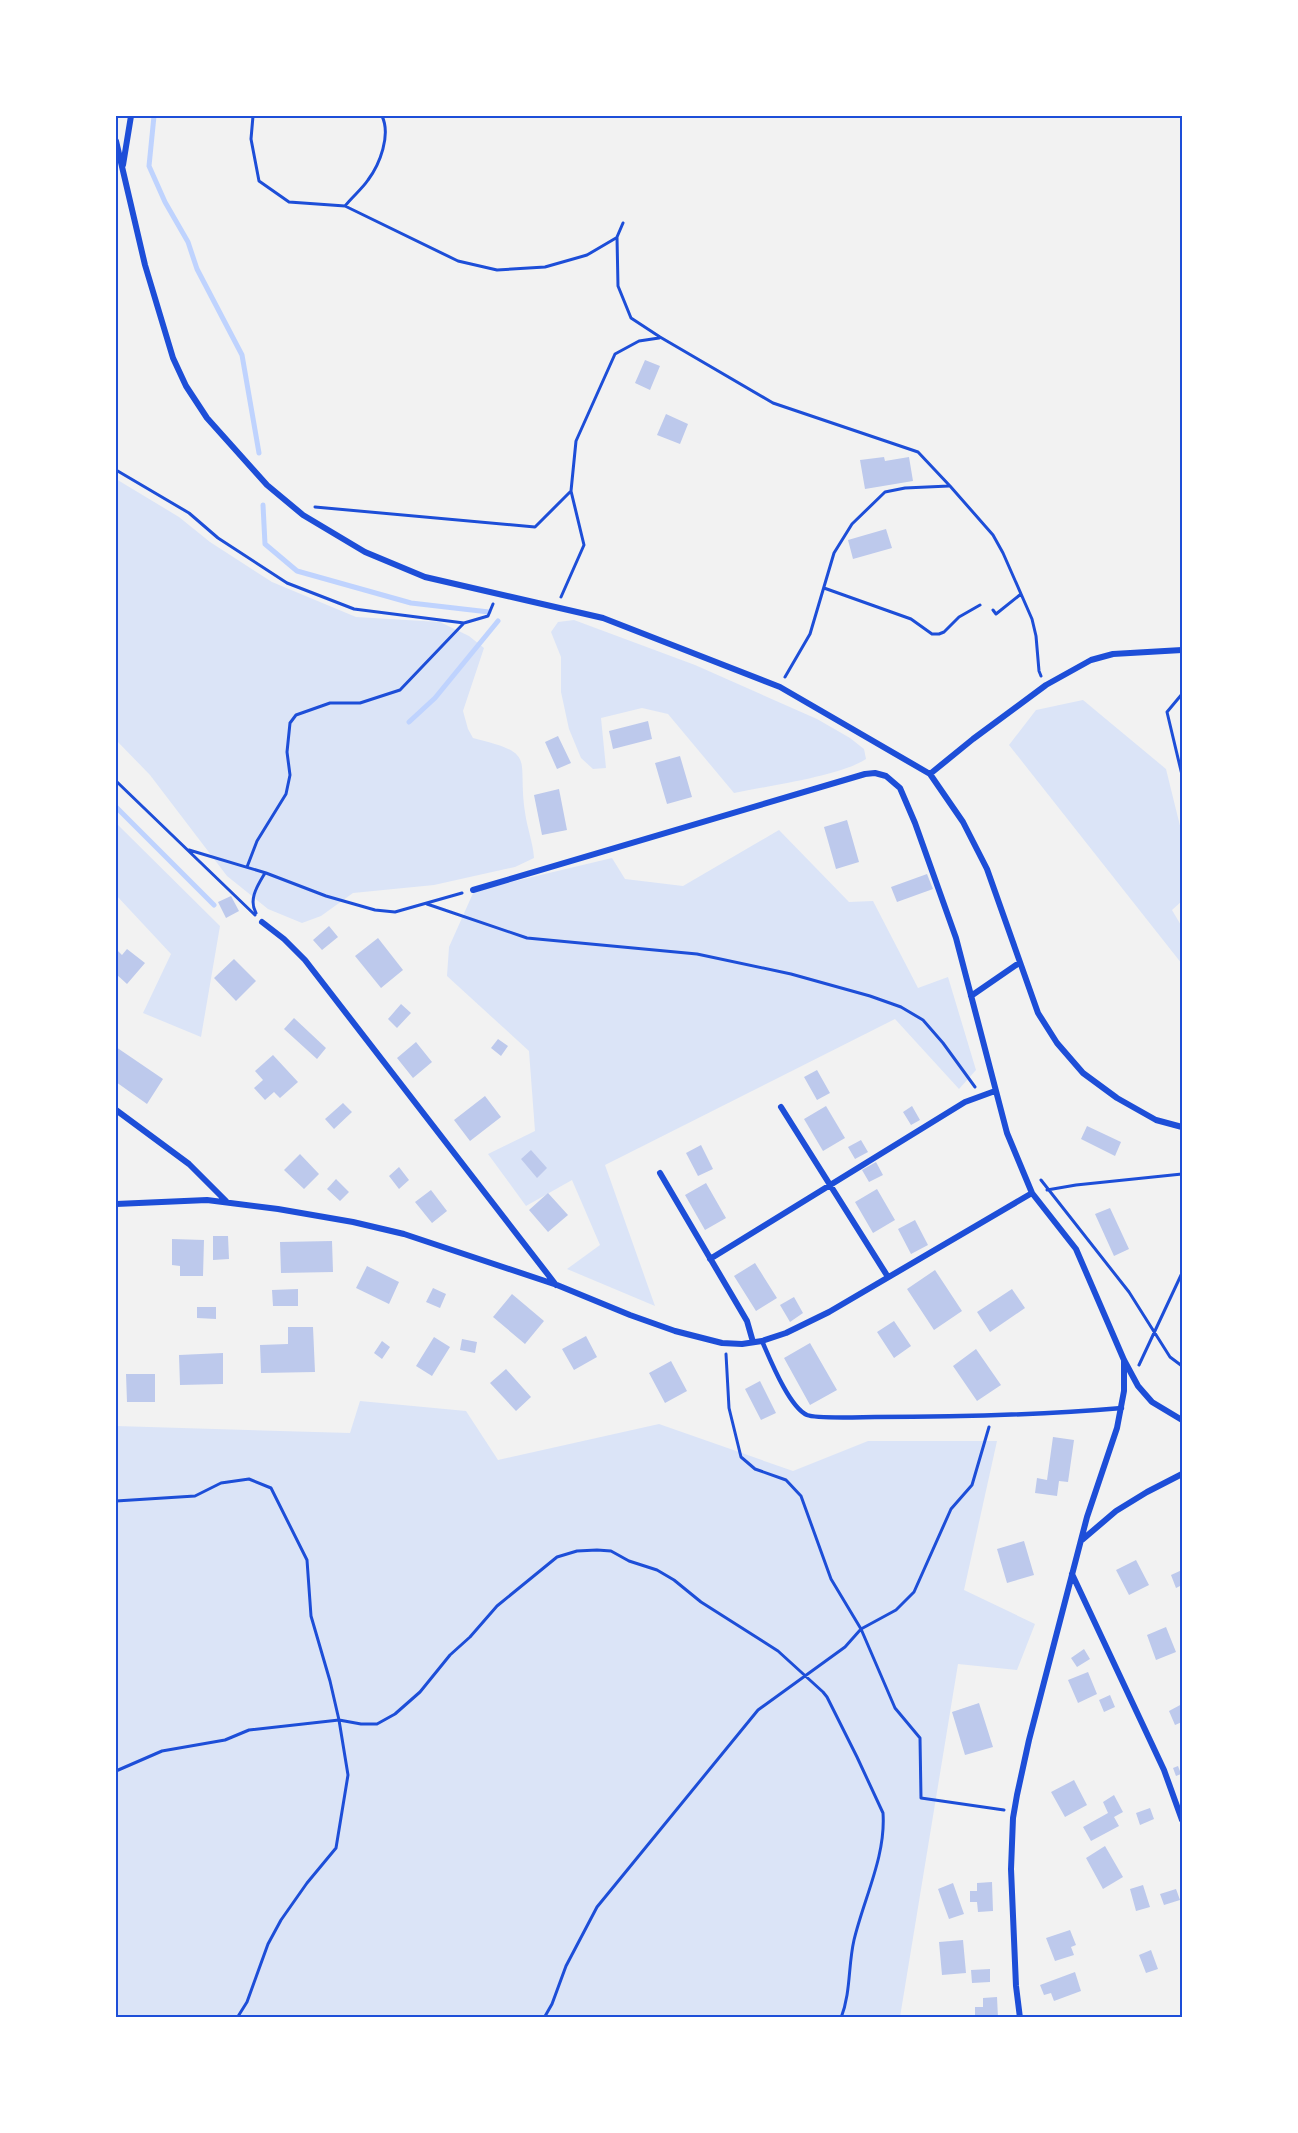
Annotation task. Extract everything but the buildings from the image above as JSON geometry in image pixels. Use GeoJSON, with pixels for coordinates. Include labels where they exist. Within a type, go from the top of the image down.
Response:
{"type":"FeatureCollection","features":[{"type":"Feature","properties":{"kind":"street"},"geometry":{"type":"LineString","coordinates":[[123,169],[131,116]]}},
{"type":"Feature","properties":{"kind":"street"},"geometry":{"type":"LineString","coordinates":[[116,141],[145,265],[172,358],[186,386],[207,418],[267,484],[303,515],[365,552],[425,577],[603,618],[780,687],[930,774],[963,822],[987,869],[1038,1013],[1057,1043],[1083,1073],[1117,1098],[1156,1120],[1182,1128]]}},
{"type":"Feature","properties":{"kind":"street"},"geometry":{"type":"LineString","coordinates":[[930,774],[1046,685],[1091,660],[1113,654],[1182,650]]}},
{"type":"Feature","properties":{"kind":"street"},"geometry":{"type":"LineString","coordinates":[[473,890],[865,774],[886,776],[900,788],[915,823],[956,938],[1007,1133],[1032,1193],[1082,1259],[1124,1360],[1134,1377],[1152,1402],[1182,1420]]}},
{"type":"Feature","properties":{"kind":"street"},"geometry":{"type":"LineString","coordinates":[[262,922],[284,939],[305,960],[557,1285]]}},
{"type":"Feature","properties":{"kind":"street"},"geometry":{"type":"LineString","coordinates":[[971,996],[1019,963]]}},
{"type":"Feature","properties":{"kind":"street"},"geometry":{"type":"LineString","coordinates":[[710,1258],[965,1102],[995,1091]]}},
{"type":"Feature","properties":{"kind":"street"},"geometry":{"type":"LineString","coordinates":[[781,1107],[888,1277]]}},
{"type":"Feature","properties":{"kind":"street"},"geometry":{"type":"LineString","coordinates":[[116,1110],[189,1164],[226,1201]]}},
{"type":"Feature","properties":{"kind":"street"},"geometry":{"type":"LineString","coordinates":[[660,1173],[747,1321],[753,1342]]}},
{"type":"Feature","properties":{"kind":"street"},"geometry":{"type":"LineString","coordinates":[[116,1204],[174,1200],[226,1201],[318,1215],[404,1234],[557,1285],[675,1331],[726,1343],[742,1344],[762,1341],[786,1333],[814,1320],[1032,1193]]}},
{"type":"Feature","properties":{"kind":"street"},"geometry":{"type":"LineString","coordinates":[[1020,2018],[1012,1914],[1014,1811],[1029,1740],[1087,1517],[1118,1428],[1122,1408],[1124,1360]]}},
{"type":"Feature","properties":{"kind":"street"},"geometry":{"type":"LineString","coordinates":[[1082,1541],[1116,1511],[1182,1474]]}},
{"type":"Feature","properties":{"kind":"street"},"geometry":{"type":"LineString","coordinates":[[1072,1574],[1164,1770],[1182,1820]]}},
{"type":"Feature","properties":{"kind":"lane"},"geometry":{"type":"LineString","coordinates":[[762,1341],[789,1397],[806,1415],[839,1418],[991,1416],[1122,1408]]}},
{"type":"Feature","properties":{"kind":"path"},"geometry":{"type":"LineString","coordinates":[[253,116],[251,139],[259,182],[288,202],[345,206],[458,261],[497,270],[545,267],[587,255],[617,237]]}},
{"type":"Feature","properties":{"kind":"path"},"geometry":{"type":"LineString","coordinates":[[345,206],[369,180],[381,153],[386,134],[382,116]]}},
{"type":"Feature","properties":{"kind":"path"},"geometry":{"type":"LineString","coordinates":[[623,223],[617,237],[618,286],[631,318],[773,403],[918,452],[950,486],[993,534],[1032,619],[1039,671],[1046,685]]}},
{"type":"Feature","properties":{"kind":"path"},"geometry":{"type":"LineString","coordinates":[[557,606],[584,545],[571,491],[576,441],[615,354],[639,341],[660,337]]}},
{"type":"Feature","properties":{"kind":"path"},"geometry":{"type":"LineString","coordinates":[[116,470],[189,513],[218,538],[288,583],[354,609],[464,623],[488,616],[497,593]]}},
{"type":"Feature","properties":{"kind":"path"},"geometry":{"type":"LineString","coordinates":[[780,687],[810,634],[834,553],[852,524],[885,492],[905,488],[950,486]]}},
{"type":"Feature","properties":{"kind":"path"},"geometry":{"type":"LineString","coordinates":[[303,515],[309,507],[535,527],[571,491]]}},
{"type":"Feature","properties":{"kind":"path"},"geometry":{"type":"LineString","coordinates":[[824,588],[911,619],[932,634],[944,632],[959,617],[980,605]]}},
{"type":"Feature","properties":{"kind":"path"},"geometry":{"type":"LineString","coordinates":[[993,610],[996,614],[1021,594]]}},
{"type":"Feature","properties":{"kind":"path"},"geometry":{"type":"LineString","coordinates":[[247,867],[257,841],[286,795],[290,775],[288,752],[290,723],[296,715],[330,703],[360,703],[400,690],[458,632],[464,623]]}},
{"type":"Feature","properties":{"kind":"path"},"geometry":{"type":"LineString","coordinates":[[1182,694],[1167,712],[1182,775]]}},
{"type":"Feature","properties":{"kind":"path"},"geometry":{"type":"LineString","coordinates":[[116,781],[262,922]]}},
{"type":"Feature","properties":{"kind":"path"},"geometry":{"type":"LineString","coordinates":[[189,850],[375,910],[395,912],[473,890]]}},
{"type":"Feature","properties":{"kind":"path"},"geometry":{"type":"LineString","coordinates":[[262,922],[253,910],[252,901],[266,873]]}},
{"type":"Feature","properties":{"kind":"path"},"geometry":{"type":"LineString","coordinates":[[427,904],[527,938],[697,954],[791,974],[870,996],[901,1007],[923,1020],[943,1042],[981,1096]]}},
{"type":"Feature","properties":{"kind":"path"},"geometry":{"type":"LineString","coordinates":[[1022,1167],[1038,1176],[1129,1292],[1170,1357],[1182,1366]]}},
{"type":"Feature","properties":{"kind":"path"},"geometry":{"type":"LineString","coordinates":[[1032,1193],[1076,1185],[1182,1174]]}},
{"type":"Feature","properties":{"kind":"path"},"geometry":{"type":"LineString","coordinates":[[1134,1377],[1182,1273]]}},
{"type":"Feature","properties":{"kind":"path"},"geometry":{"type":"LineString","coordinates":[[726,1343],[726,1384],[729,1408],[741,1457],[755,1469],[786,1480],[801,1496],[831,1579],[861,1629],[895,1708],[920,1738],[921,1798],[1014,1811]]}},
{"type":"Feature","properties":{"kind":"path"},"geometry":{"type":"LineString","coordinates":[[544,2018],[552,2004],[566,1966],[597,1907],[758,1710],[845,1647],[861,1629],[896,1610],[914,1592],[951,1509],[972,1485],[991,1416]]}},
{"type":"Feature","properties":{"kind":"path"},"geometry":{"type":"LineString","coordinates":[[116,1501],[195,1496],[221,1483],[249,1479],[271,1488],[288,1518],[306,1560],[311,1616],[330,1681],[348,1775],[336,1848],[306,1883],[281,1920],[268,1944],[247,2002],[237,2018]]}},
{"type":"Feature","properties":{"kind":"path"},"geometry":{"type":"LineString","coordinates":[[116,1771],[162,1751],[225,1740],[249,1730],[339,1720],[377,1724],[394,1714],[420,1692],[450,1655],[470,1637],[497,1606],[557,1557],[577,1551],[611,1551],[629,1561],[657,1570],[674,1580],[701,1602],[777,1651],[827,1697],[883,1813],[879,1855],[853,1942],[847,2002],[841,2018]]}},
{"type":"Feature","properties":{"kind":"shaded area"},"geometry":{"type":"Polygon","coordinates":[[[116,479],[179,517],[210,542],[272,582],[356,617],[440,622],[469,636],[484,648],[463,711],[473,738],[507,749],[516,754],[520,760],[525,812],[534,858],[515,867],[434,885],[353,893],[321,916],[302,923],[268,909],[227,876],[150,775],[116,740],[116,479]]]}},
{"type":"Feature","properties":{"kind":"shaded area"},"geometry":{"type":"Polygon","coordinates":[[[574,620],[695,665],[817,719],[864,749],[866,759],[855,765],[822,775],[734,793],[668,714],[642,708],[601,718],[606,768],[593,769],[581,758],[569,729],[561,692],[561,657],[551,632],[558,622],[574,620]]]}},
{"type":"Feature","properties":{"kind":"shaded area"},"geometry":{"type":"Polygon","coordinates":[[[1083,700],[1166,769],[1182,834],[1182,901],[1172,910],[1182,927],[1182,964],[1009,745],[1036,710],[1083,700]]]}},
{"type":"Feature","properties":{"kind":"shaded area"},"geometry":{"type":"Polygon","coordinates":[[[116,823],[220,926],[201,1037],[143,1013],[171,954],[116,895],[116,823]]]}},
{"type":"Feature","properties":{"kind":"shaded area"},"geometry":{"type":"Polygon","coordinates":[[[779,830],[849,902],[873,901],[918,988],[948,977],[976,1070],[959,1089],[895,1019],[605,1165],[655,1306],[567,1269],[600,1245],[572,1180],[526,1206],[488,1154],[535,1131],[529,1051],[447,976],[449,947],[474,891],[612,858],[625,879],[683,886],[779,830]]]}},
{"type":"Feature","properties":{"kind":"shaded area"},"geometry":{"type":"Polygon","coordinates":[[[360,1401],[466,1411],[498,1460],[659,1424],[793,1471],[868,1441],[997,1441],[964,1590],[1035,1624],[1017,1670],[958,1664],[900,2017],[116,2018],[116,1426],[350,1433],[360,1401]]]}},
{"type":"Feature","properties":{"kind":"waterway"},"geometry":{"type":"LineString","coordinates":[[154,116],[149,166],[165,202],[188,242],[197,269],[242,355],[259,453]]}},
{"type":"Feature","properties":{"kind":"waterway"},"geometry":{"type":"LineString","coordinates":[[263,505],[265,544],[297,571],[411,603],[489,612]]}},
{"type":"Feature","properties":{"kind":"waterway"},"geometry":{"type":"LineString","coordinates":[[409,722],[435,698],[498,621]]}},
{"type":"Feature","properties":{"kind":"waterway"},"geometry":{"type":"LineString","coordinates":[[116,807],[214,905]]}}]}
